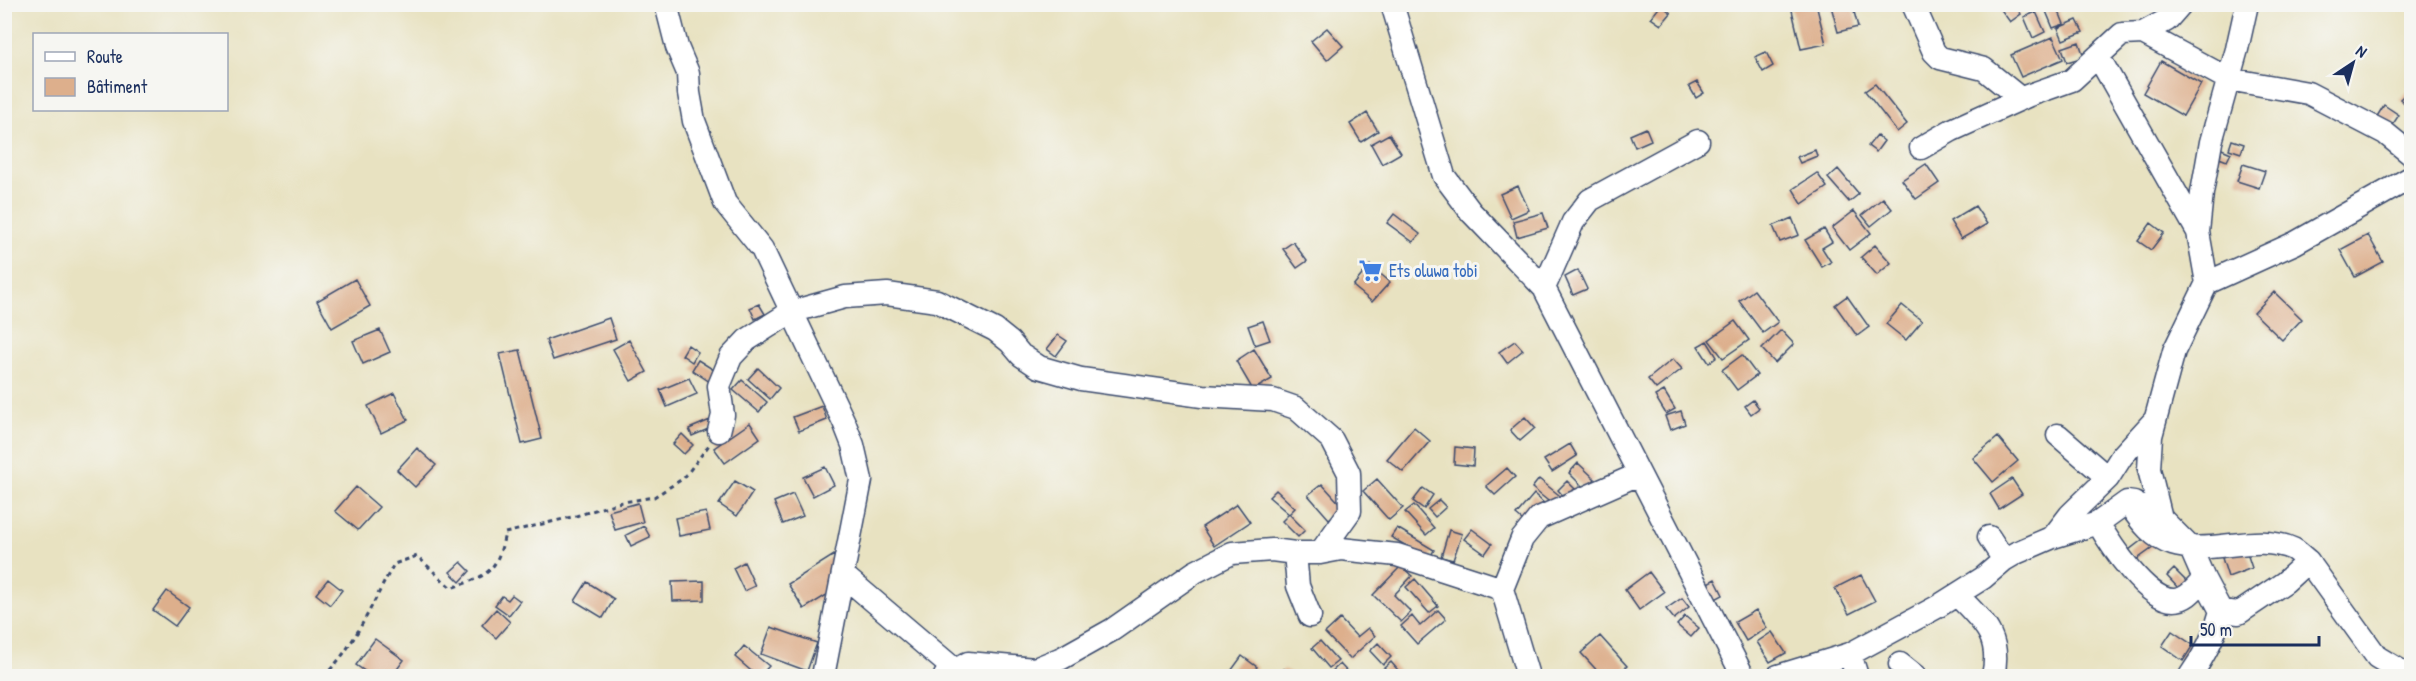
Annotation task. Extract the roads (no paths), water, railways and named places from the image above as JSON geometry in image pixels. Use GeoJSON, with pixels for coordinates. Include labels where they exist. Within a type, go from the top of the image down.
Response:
{"type":"FeatureCollection","features":[{"type":"Feature","properties":{"kind":"street"},"geometry":{"type":"LineString","coordinates":[[666,4],[677,47],[688,73],[694,121],[725,203],[762,249],[853,445],[861,480],[823,676]]}},
{"type":"Feature","properties":{"kind":"street"},"geometry":{"type":"LineString","coordinates":[[1392,4],[1444,176],[1471,212],[1544,288],[1743,676]]}},
{"type":"Feature","properties":{"kind":"street"},"geometry":{"type":"LineString","coordinates":[[1913,4],[1934,52],[1940,58],[1984,69],[2021,99]]}},
{"type":"Feature","properties":{"kind":"street"},"geometry":{"type":"LineString","coordinates":[[1921,148],[1952,130],[2021,99],[2072,80],[2122,34],[2143,33],[2167,20],[2181,4]]}},
{"type":"Feature","properties":{"kind":"street"},"geometry":{"type":"LineString","coordinates":[[2161,518],[2149,468],[2151,436],[2174,351],[2207,283],[2198,232],[2211,142],[2247,4]]}},
{"type":"Feature","properties":{"kind":"street"},"geometry":{"type":"LineString","coordinates":[[2143,33],[2228,79],[2308,93],[2385,133],[2412,155]]}},
{"type":"Feature","properties":{"kind":"street"},"geometry":{"type":"LineString","coordinates":[[2098,56],[2198,232]]}},
{"type":"Feature","properties":{"kind":"street"},"geometry":{"type":"LineString","coordinates":[[1544,288],[1573,222],[1590,200],[1698,141]]}},
{"type":"Feature","properties":{"kind":"street"},"geometry":{"type":"LineString","coordinates":[[2207,283],[2295,243],[2412,177]]}},
{"type":"Feature","properties":{"kind":"street"},"geometry":{"type":"LineString","coordinates":[[719,431],[723,415],[719,386],[731,357],[747,340],[791,312],[845,297],[887,294],[937,301],[995,330],[1010,342],[1021,356],[1039,367],[1081,379],[1202,396],[1273,400],[1296,408],[1332,440],[1349,473],[1350,511],[1320,553]]}},
{"type":"Feature","properties":{"kind":"street"},"geometry":{"type":"LineString","coordinates":[[2053,537],[2070,515],[2108,478],[2122,456],[2154,421]]}},
{"type":"Feature","properties":{"kind":"street"},"geometry":{"type":"LineString","coordinates":[[2058,435],[2075,452],[2090,460],[2108,478]]}},
{"type":"Feature","properties":{"kind":"street"},"geometry":{"type":"LineString","coordinates":[[1778,676],[1850,654],[1957,595],[1983,578],[2004,560],[2053,537],[2098,523],[2130,502],[2149,468]]}},
{"type":"Feature","properties":{"kind":"street"},"geometry":{"type":"LineString","coordinates":[[1528,676],[1502,589],[1522,539],[1539,518],[1639,474]]}},
{"type":"Feature","properties":{"kind":"street"},"geometry":{"type":"LineString","coordinates":[[2130,502],[2161,518],[2190,547],[2221,611],[2216,632],[2206,654],[2190,676]]}},
{"type":"Feature","properties":{"kind":"street"},"geometry":{"type":"LineString","coordinates":[[2130,502],[2142,524],[2171,544],[2190,547],[2273,545],[2294,549],[2308,561],[2378,657],[2409,676]]}},
{"type":"Feature","properties":{"kind":"street"},"geometry":{"type":"LineString","coordinates":[[2098,523],[2132,574],[2158,596],[2173,600],[2186,597],[2204,579]]}},
{"type":"Feature","properties":{"kind":"street"},"geometry":{"type":"LineString","coordinates":[[1989,537],[2004,560]]}},
{"type":"Feature","properties":{"kind":"street"},"geometry":{"type":"LineString","coordinates":[[843,575],[950,673],[968,663],[1035,669],[1062,658],[1112,630],[1195,572],[1232,553],[1272,550],[1320,553],[1341,549],[1397,555],[1502,589]]}},
{"type":"Feature","properties":{"kind":"street"},"geometry":{"type":"LineString","coordinates":[[1295,553],[1298,586],[1310,616]]}},
{"type":"Feature","properties":{"kind":"street"},"geometry":{"type":"LineString","coordinates":[[2221,611],[2239,613],[2285,582],[2308,561]]}},
{"type":"Feature","properties":{"kind":"street"},"geometry":{"type":"LineString","coordinates":[[1957,595],[1991,632],[1995,650],[1994,676]]}},
{"type":"Feature","properties":{"kind":"street"},"geometry":{"type":"LineString","coordinates":[[1850,654],[1857,676]]}},
{"type":"Feature","properties":{"kind":"place","name":"Ets oluwa tobi"},"geometry":{"type":"Point","coordinates":[1371,270]}}]}
